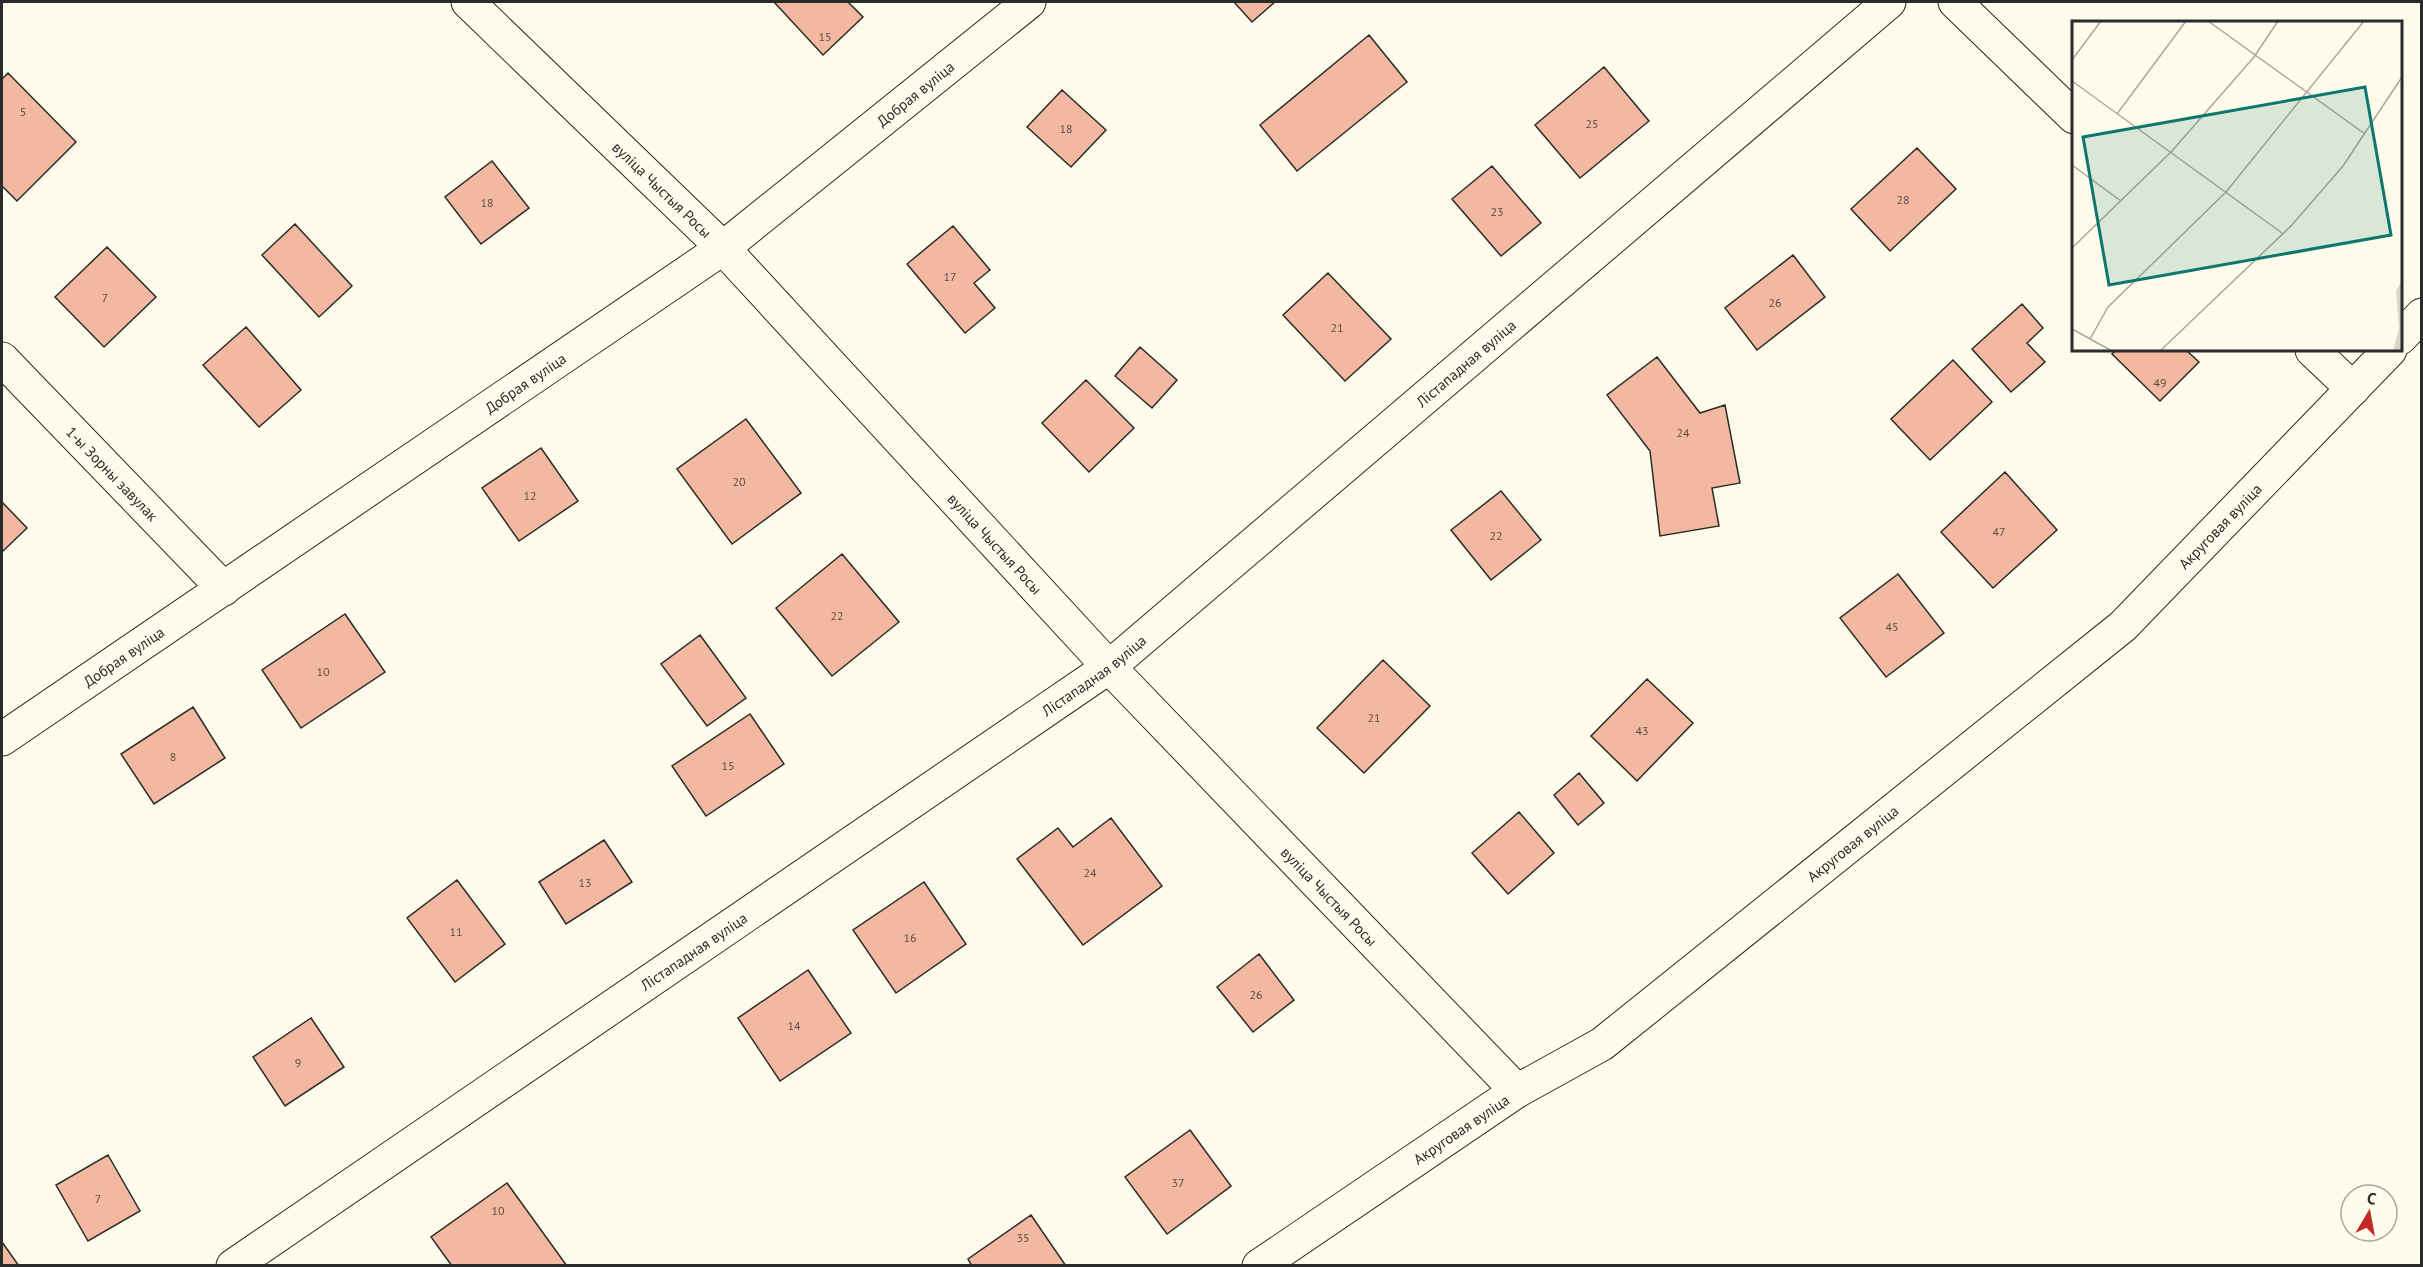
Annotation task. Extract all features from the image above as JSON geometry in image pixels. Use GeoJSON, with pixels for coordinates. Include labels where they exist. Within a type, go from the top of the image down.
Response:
{"type":"FeatureCollection","features":[{"type":"Feature","properties":{"kind":"street","name":"вуліца Чыстыя Росы"},"geometry":{"type":"LineString","coordinates":[[468,2],[723,248],[1109,667],[1517,1091]]}},
{"type":"Feature","properties":{"kind":"street","name":"Добрая вуліца"},"geometry":{"type":"LineString","coordinates":[[2,739],[723,248],[1029,2]]}},
{"type":"Feature","properties":{"kind":"street","name":"Лістападная вуліца"},"geometry":{"type":"LineString","coordinates":[[233,1266],[1109,667],[1889,2]]}},
{"type":"Feature","properties":{"kind":"street"},"geometry":{"type":"LineString","coordinates":[[1955,2],[2072,116]]}},
{"type":"Feature","properties":{"kind":"street"},"geometry":{"type":"LineString","coordinates":[[2402,336],[2421,315]]}},
{"type":"Feature","properties":{"kind":"street"},"geometry":{"type":"LineString","coordinates":[[2313,351],[2353,389]]}},
{"type":"Feature","properties":{"kind":"street","name":"Акруговая вуліца"},"geometry":{"type":"LineString","coordinates":[[1259,1266],[1517,1091],[1602,1044],[2123,626],[2389,351]]}},
{"type":"Feature","properties":{"kind":"street","name":"1-ы Зорны завулак"},"geometry":{"type":"LineString","coordinates":[[2,359],[224,589]]}},
{"type":"Feature","properties":{"kind":"building"},"geometry":{"type":"Polygon","coordinates":[[[774,2],[848,2],[863,17],[823,55],[774,2]]]}},
{"type":"Feature","properties":{"kind":"building"},"geometry":{"type":"Polygon","coordinates":[[[1234,2],[1275,2],[1252,22],[1234,2]]]}},
{"type":"Feature","properties":{"kind":"building"},"geometry":{"type":"Polygon","coordinates":[[[1369,35],[1407,82],[1297,171],[1260,125],[1369,35]]]}},
{"type":"Feature","properties":{"kind":"building"},"geometry":{"type":"Polygon","coordinates":[[[1604,67],[1649,121],[1580,178],[1535,125],[1604,67]]]}},
{"type":"Feature","properties":{"kind":"building"},"geometry":{"type":"Polygon","coordinates":[[[8,73],[76,142],[17,201],[2,186],[2,79],[8,73]]]}},
{"type":"Feature","properties":{"kind":"building"},"geometry":{"type":"Polygon","coordinates":[[[1062,90],[1106,130],[1071,167],[1027,127],[1062,90]]]}},
{"type":"Feature","properties":{"kind":"building"},"geometry":{"type":"Polygon","coordinates":[[[1917,148],[1956,189],[1890,251],[1851,209],[1917,148]]]}},
{"type":"Feature","properties":{"kind":"building"},"geometry":{"type":"Polygon","coordinates":[[[492,161],[529,208],[481,244],[445,197],[492,161]]]}},
{"type":"Feature","properties":{"kind":"building"},"geometry":{"type":"Polygon","coordinates":[[[1492,166],[1541,223],[1501,256],[1452,199],[1492,166]]]}},
{"type":"Feature","properties":{"kind":"building"},"geometry":{"type":"Polygon","coordinates":[[[295,224],[352,286],[319,317],[262,255],[295,224]]]}},
{"type":"Feature","properties":{"kind":"building"},"geometry":{"type":"Polygon","coordinates":[[[953,226],[990,270],[974,283],[995,308],[965,333],[907,264],[953,226]]]}},
{"type":"Feature","properties":{"kind":"building"},"geometry":{"type":"Polygon","coordinates":[[[107,247],[156,297],[104,347],[55,297],[107,247]]]}},
{"type":"Feature","properties":{"kind":"building"},"geometry":{"type":"Polygon","coordinates":[[[1793,255],[1825,297],[1757,350],[1725,308],[1793,255]]]}},
{"type":"Feature","properties":{"kind":"building"},"geometry":{"type":"Polygon","coordinates":[[[1328,273],[1391,339],[1345,381],[1283,315],[1328,273]]]}},
{"type":"Feature","properties":{"kind":"building"},"geometry":{"type":"Polygon","coordinates":[[[2022,304],[2043,328],[2027,343],[2045,362],[2011,392],[1972,349],[2022,304]]]}},
{"type":"Feature","properties":{"kind":"building"},"geometry":{"type":"Polygon","coordinates":[[[246,327],[301,390],[259,427],[203,365],[246,327]]]}},
{"type":"Feature","properties":{"kind":"building"},"geometry":{"type":"Polygon","coordinates":[[[1140,347],[1177,380],[1152,408],[1115,376],[1140,347]]]}},
{"type":"Feature","properties":{"kind":"building"},"geometry":{"type":"Polygon","coordinates":[[[2115,351],[2187,351],[2199,362],[2160,401],[2112,354],[2115,351]]]}},
{"type":"Feature","properties":{"kind":"building"},"geometry":{"type":"Polygon","coordinates":[[[1657,357],[1700,413],[1725,405],[1740,483],[1712,488],[1719,526],[1660,536],[1650,451],[1607,395],[1657,357]]]}},
{"type":"Feature","properties":{"kind":"building"},"geometry":{"type":"Polygon","coordinates":[[[1953,360],[1992,402],[1930,460],[1891,419],[1953,360]]]}},
{"type":"Feature","properties":{"kind":"building"},"geometry":{"type":"Polygon","coordinates":[[[1086,380],[1134,428],[1089,472],[1042,423],[1086,380]]]}},
{"type":"Feature","properties":{"kind":"building"},"geometry":{"type":"Polygon","coordinates":[[[746,419],[801,493],[732,544],[677,469],[746,419]]]}},
{"type":"Feature","properties":{"kind":"building"},"geometry":{"type":"Polygon","coordinates":[[[541,448],[578,501],[519,541],[482,488],[541,448]]]}},
{"type":"Feature","properties":{"kind":"building"},"geometry":{"type":"Polygon","coordinates":[[[2005,472],[2057,530],[1993,588],[1941,532],[2005,472]]]}},
{"type":"Feature","properties":{"kind":"building"},"geometry":{"type":"Polygon","coordinates":[[[1501,491],[1541,540],[1491,580],[1451,530],[1501,491]]]}},
{"type":"Feature","properties":{"kind":"building"},"geometry":{"type":"Polygon","coordinates":[[[2,502],[27,528],[2,552],[2,502]]]}},
{"type":"Feature","properties":{"kind":"building"},"geometry":{"type":"Polygon","coordinates":[[[842,554],[899,622],[832,676],[776,608],[842,554]]]}},
{"type":"Feature","properties":{"kind":"building"},"geometry":{"type":"Polygon","coordinates":[[[1898,574],[1944,633],[1886,677],[1840,618],[1898,574]]]}},
{"type":"Feature","properties":{"kind":"building"},"geometry":{"type":"Polygon","coordinates":[[[345,614],[385,672],[301,728],[262,670],[345,614]]]}},
{"type":"Feature","properties":{"kind":"building"},"geometry":{"type":"Polygon","coordinates":[[[700,635],[746,698],[707,726],[661,664],[700,635]]]}},
{"type":"Feature","properties":{"kind":"building"},"geometry":{"type":"Polygon","coordinates":[[[1383,660],[1430,706],[1364,773],[1317,728],[1383,660]]]}},
{"type":"Feature","properties":{"kind":"building"},"geometry":{"type":"Polygon","coordinates":[[[1647,679],[1693,723],[1637,781],[1591,736],[1647,679]]]}},
{"type":"Feature","properties":{"kind":"building"},"geometry":{"type":"Polygon","coordinates":[[[193,707],[225,758],[154,804],[121,754],[193,707]]]}},
{"type":"Feature","properties":{"kind":"building"},"geometry":{"type":"Polygon","coordinates":[[[750,714],[784,764],[706,816],[672,766],[750,714]]]}},
{"type":"Feature","properties":{"kind":"building"},"geometry":{"type":"Polygon","coordinates":[[[1579,773],[1604,803],[1578,825],[1554,795],[1579,773]]]}},
{"type":"Feature","properties":{"kind":"building"},"geometry":{"type":"Polygon","coordinates":[[[1519,812],[1554,853],[1508,894],[1472,853],[1519,812]]]}},
{"type":"Feature","properties":{"kind":"building"},"geometry":{"type":"Polygon","coordinates":[[[1111,818],[1162,886],[1083,945],[1017,859],[1058,828],[1073,847],[1111,818]]]}},
{"type":"Feature","properties":{"kind":"building"},"geometry":{"type":"Polygon","coordinates":[[[604,840],[632,882],[566,924],[539,882],[604,840]]]}},
{"type":"Feature","properties":{"kind":"building"},"geometry":{"type":"Polygon","coordinates":[[[457,880],[505,944],[455,982],[407,918],[457,880]]]}},
{"type":"Feature","properties":{"kind":"building"},"geometry":{"type":"Polygon","coordinates":[[[924,882],[966,944],[896,993],[853,930],[924,882]]]}},
{"type":"Feature","properties":{"kind":"building"},"geometry":{"type":"Polygon","coordinates":[[[1259,954],[1294,1000],[1253,1032],[1217,987],[1259,954]]]}},
{"type":"Feature","properties":{"kind":"building"},"geometry":{"type":"Polygon","coordinates":[[[808,970],[851,1033],[780,1081],[738,1018],[808,970]]]}},
{"type":"Feature","properties":{"kind":"building"},"geometry":{"type":"Polygon","coordinates":[[[311,1018],[344,1067],[285,1106],[253,1057],[311,1018]]]}},
{"type":"Feature","properties":{"kind":"building"},"geometry":{"type":"Polygon","coordinates":[[[1190,1130],[1231,1186],[1167,1234],[1125,1177],[1190,1130]]]}},
{"type":"Feature","properties":{"kind":"building"},"geometry":{"type":"Polygon","coordinates":[[[108,1155],[140,1211],[88,1241],[56,1185],[108,1155]]]}},
{"type":"Feature","properties":{"kind":"building"},"geometry":{"type":"Polygon","coordinates":[[[507,1183],[567,1266],[452,1266],[431,1237],[507,1183]]]}},
{"type":"Feature","properties":{"kind":"building"},"geometry":{"type":"Polygon","coordinates":[[[1031,1215],[1066,1266],[972,1266],[968,1259],[1031,1215]]]}},
{"type":"Feature","properties":{"kind":"building"},"geometry":{"type":"Polygon","coordinates":[[[2,1242],[19,1266],[2,1266],[2,1242]]]}}]}
